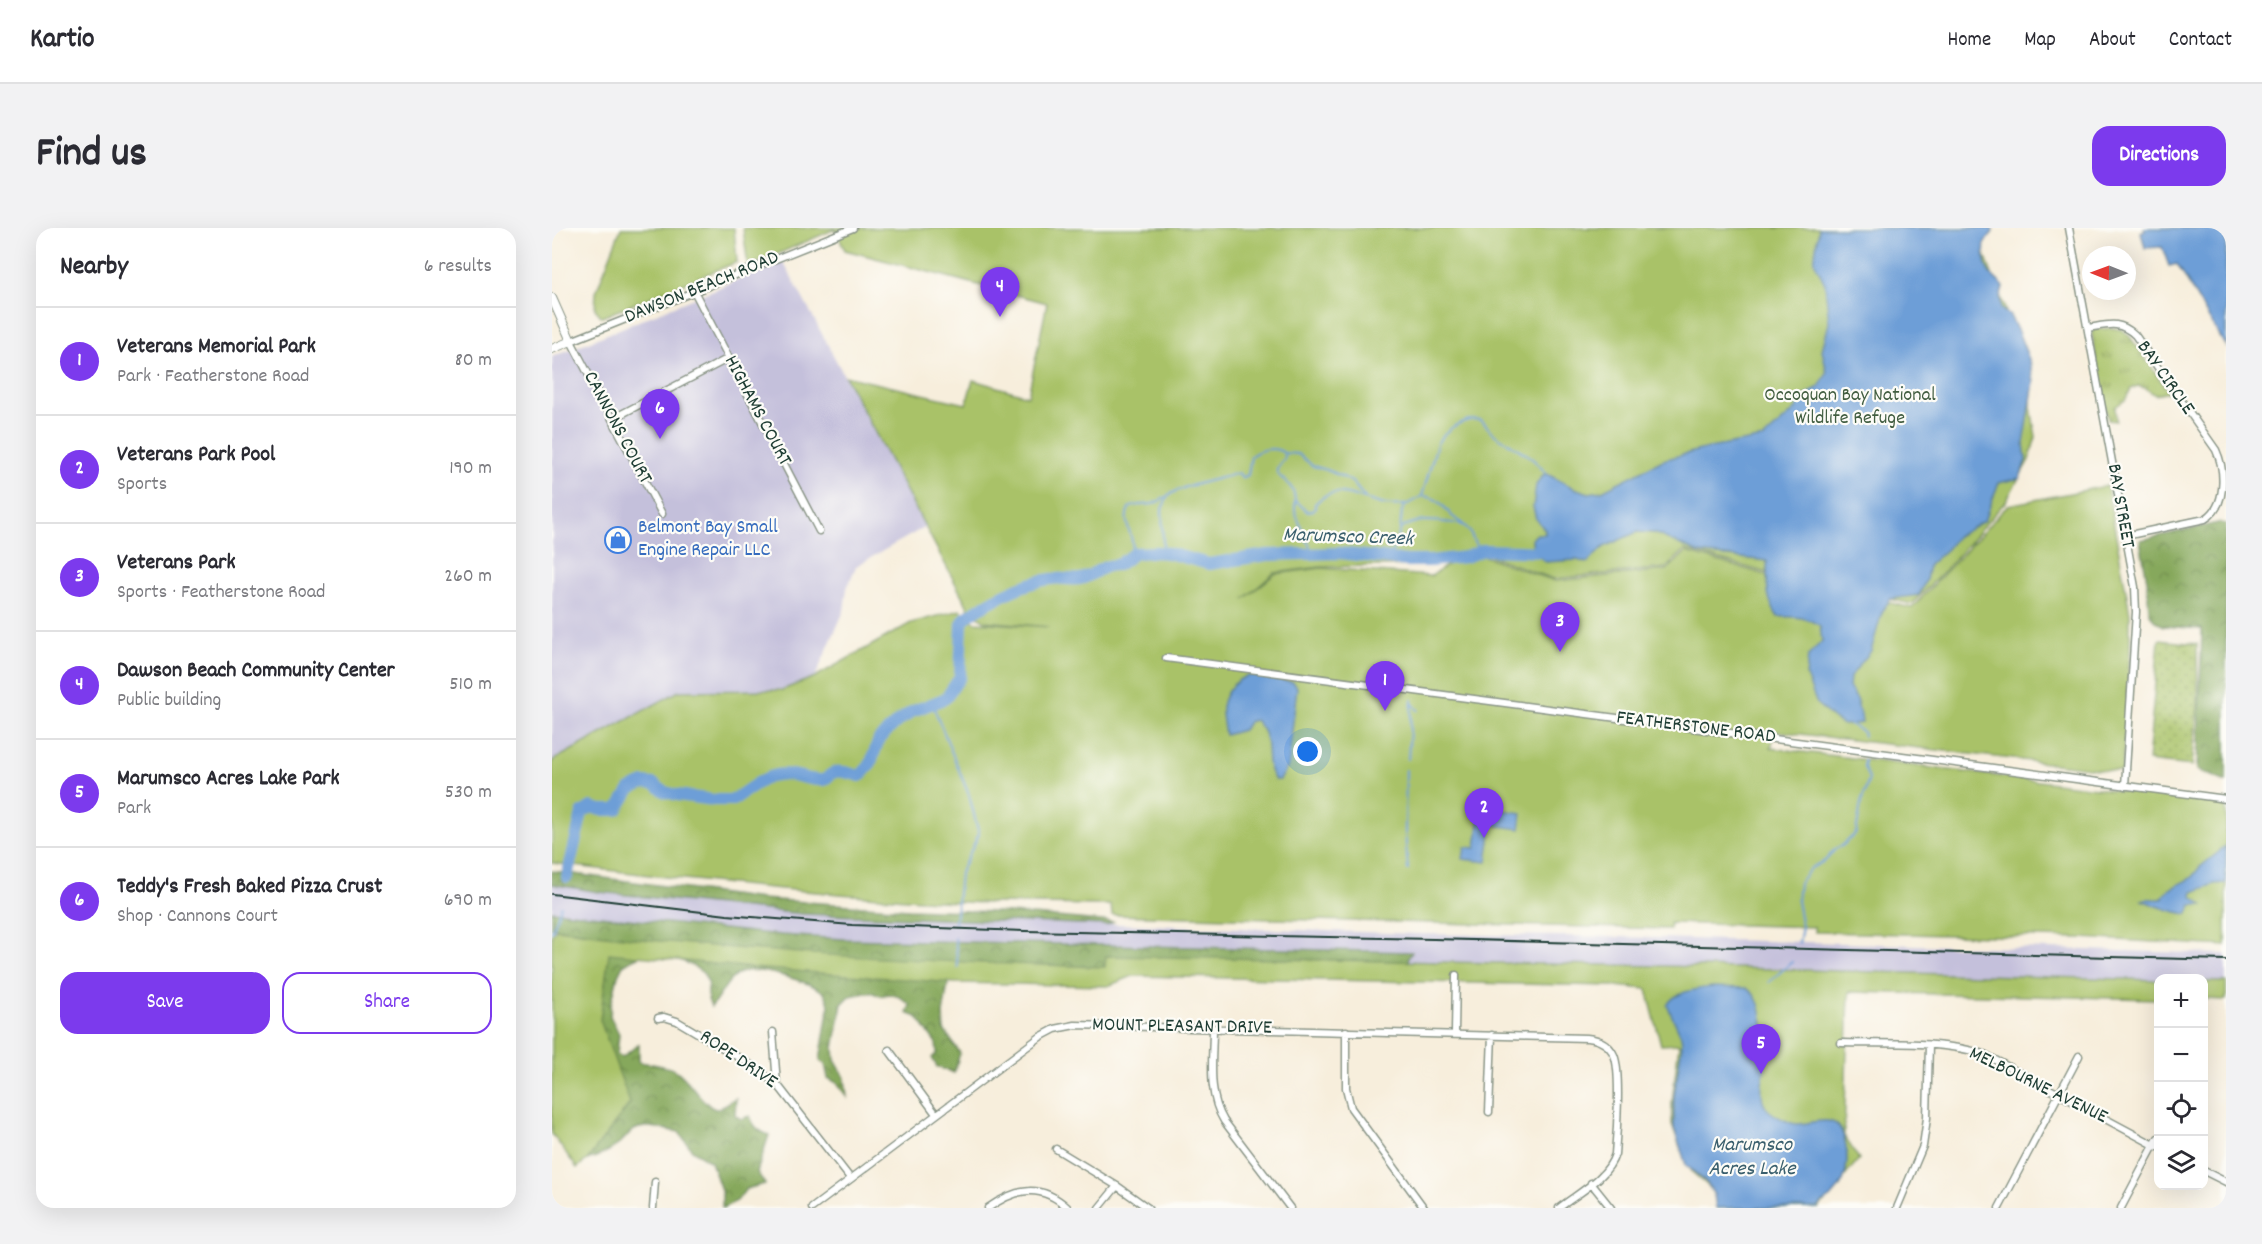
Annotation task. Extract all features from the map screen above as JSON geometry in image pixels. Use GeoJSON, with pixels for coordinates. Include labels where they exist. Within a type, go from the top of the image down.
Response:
{"type":"FeatureCollection","features":[{"type":"Feature","properties":{"kind":"street","name":"DAWSON BEACH ROAD"},"geometry":{"type":"LineString","coordinates":[[552,349],[853,228]]}},
{"type":"Feature","properties":{"kind":"street","name":"BAY STREET"},"geometry":{"type":"LineString","coordinates":[[2069,228],[2135,587],[2136,612],[2125,786]]}},
{"type":"Feature","properties":{"kind":"street","name":"HIGHAMS COURT"},"geometry":{"type":"LineString","coordinates":[[694,291],[819,531]]}},
{"type":"Feature","properties":{"kind":"street"},"geometry":{"type":"LineString","coordinates":[[552,298],[571,341]]}},
{"type":"Feature","properties":{"kind":"street","name":"BAY CIRCLE"},"geometry":{"type":"LineString","coordinates":[[2088,328],[2118,325],[2124,326],[2135,335],[2216,450],[2223,471],[2220,502],[2212,515],[2205,519],[2125,536]]}},
{"type":"Feature","properties":{"kind":"street","name":"CANNONS COURT"},"geometry":{"type":"LineString","coordinates":[[571,341],[662,514]]}},
{"type":"Feature","properties":{"kind":"street"},"geometry":{"type":"LineString","coordinates":[[612,419],[729,358]]}},
{"type":"Feature","properties":{"kind":"street","name":"FEATHERSTONE ROAD"},"geometry":{"type":"LineString","coordinates":[[1166,658],[2226,799]]}},
{"type":"Feature","properties":{"kind":"street"},"geometry":{"type":"LineString","coordinates":[[1455,1034],[1456,975]]}},
{"type":"Feature","properties":{"kind":"street","name":"ROPE DRIVE"},"geometry":{"type":"LineString","coordinates":[[658,1018],[664,1017],[677,1021],[753,1066],[777,1084],[850,1178]]}},
{"type":"Feature","properties":{"kind":"street","name":"MOUNT PLEASANT DRIVE"},"geometry":{"type":"LineString","coordinates":[[815,1207],[850,1178],[1040,1037],[1055,1029],[1075,1025],[1590,1038],[1609,1048],[1614,1056],[1617,1069],[1615,1151],[1609,1167],[1591,1183]]}},
{"type":"Feature","properties":{"kind":"street"},"geometry":{"type":"LineString","coordinates":[[1213,1028],[1212,1086],[1219,1113],[1290,1208]]}},
{"type":"Feature","properties":{"kind":"street"},"geometry":{"type":"LineString","coordinates":[[1346,1031],[1346,1088],[1351,1108],[1424,1208]]}},
{"type":"Feature","properties":{"kind":"street"},"geometry":{"type":"LineString","coordinates":[[774,1032],[777,1084]]}},
{"type":"Feature","properties":{"kind":"street"},"geometry":{"type":"LineString","coordinates":[[1489,1113],[1492,1035]]}},
{"type":"Feature","properties":{"kind":"street","name":"MELBOURNE AVENUE"},"geometry":{"type":"LineString","coordinates":[[1841,1043],[1953,1046],[1984,1054],[2154,1144]]}},
{"type":"Feature","properties":{"kind":"street"},"geometry":{"type":"LineString","coordinates":[[1897,1208],[1918,1160],[1926,1131],[1929,1045]]}},
{"type":"Feature","properties":{"kind":"street"},"geometry":{"type":"LineString","coordinates":[[889,1050],[936,1114]]}},
{"type":"Feature","properties":{"kind":"street"},"geometry":{"type":"LineString","coordinates":[[1999,1208],[2079,1056]]}},
{"type":"Feature","properties":{"kind":"street"},"geometry":{"type":"LineString","coordinates":[[1056,1149],[1148,1208]]}},
{"type":"Feature","properties":{"kind":"street"},"geometry":{"type":"LineString","coordinates":[[2121,1208],[2154,1151]]}},
{"type":"Feature","properties":{"kind":"street"},"geometry":{"type":"LineString","coordinates":[[2208,1173],[2226,1182]]}},
{"type":"Feature","properties":{"kind":"street"},"geometry":{"type":"LineString","coordinates":[[653,1208],[655,1182]]}},
{"type":"Feature","properties":{"kind":"street"},"geometry":{"type":"LineString","coordinates":[[1559,1208],[1591,1183],[1611,1208]]}},
{"type":"Feature","properties":{"kind":"street"},"geometry":{"type":"LineString","coordinates":[[1099,1208],[1117,1186]]}},
{"type":"Feature","properties":{"kind":"street"},"geometry":{"type":"LineString","coordinates":[[988,1208],[1013,1194],[1031,1191],[1050,1196],[1068,1208]]}},
{"type":"Feature","properties":{"kind":"shaded area"},"geometry":{"type":"Polygon","coordinates":[[[783,261],[925,527],[856,566],[847,588],[844,611],[815,677],[782,690],[679,691],[552,761],[552,357],[783,261]]]}},
{"type":"Feature","properties":{"kind":"shaded area"},"geometry":{"type":"Polygon","coordinates":[[[552,884],[599,892],[803,914],[1419,934],[1624,937],[2226,954],[2226,982],[2208,982],[2208,974],[2154,974],[2154,980],[838,946],[615,923],[552,911],[552,884]]]}},
{"type":"Feature","properties":{"kind":"green space"},"geometry":{"type":"Polygon","coordinates":[[[621,228],[734,228],[737,262],[602,317],[595,309],[596,292],[621,228]]]}},
{"type":"Feature","properties":{"kind":"green space","name":"Occoquan Bay National Wildlife Refuge"},"geometry":{"type":"Polygon","coordinates":[[[743,228],[1988,228],[1983,250],[2031,379],[2031,407],[2036,437],[2029,460],[2006,501],[1912,604],[1764,572],[1685,550],[1666,568],[1554,579],[1485,554],[1463,552],[1431,565],[1320,567],[1274,573],[1244,599],[1275,574],[1321,568],[1431,576],[1464,554],[1481,555],[1555,581],[1667,570],[1686,552],[1763,574],[1912,608],[2008,505],[2107,486],[2130,613],[2130,652],[2122,772],[1775,731],[1771,748],[2226,804],[2226,946],[2080,938],[1815,932],[1814,927],[1670,923],[1670,929],[1112,915],[1111,905],[981,903],[889,898],[744,885],[552,863],[552,761],[679,691],[782,690],[815,677],[911,623],[960,610],[975,622],[1050,627],[985,621],[969,609],[845,376],[966,404],[973,380],[1028,396],[1047,303],[845,250],[835,229],[748,267],[743,228]]]}},
{"type":"Feature","properties":{"kind":"green space"},"geometry":{"type":"Polygon","coordinates":[[[2096,329],[2123,330],[2130,337],[2169,392],[2155,395],[2137,386],[2131,389],[2125,400],[2115,407],[2116,421],[2108,420],[2092,335],[2096,329]]]}},
{"type":"Feature","properties":{"kind":"green space"},"geometry":{"type":"Polygon","coordinates":[[[2218,523],[2226,524],[2226,782],[2197,770],[2202,629],[2163,626],[2154,620],[2149,612],[2147,580],[2140,540],[2218,523]]]}},
{"type":"Feature","properties":{"kind":"green space"},"geometry":{"type":"Polygon","coordinates":[[[2159,640],[2197,644],[2198,706],[2192,766],[2148,761],[2159,640]]]}},
{"type":"Feature","properties":{"kind":"green space"},"geometry":{"type":"Polygon","coordinates":[[[552,871],[762,899],[909,909],[998,912],[1113,922],[1107,925],[803,914],[599,892],[552,884],[552,871]]]}},
{"type":"Feature","properties":{"kind":"green space"},"geometry":{"type":"Polygon","coordinates":[[[552,911],[781,935],[843,939],[1412,952],[1408,958],[1409,963],[1098,970],[1084,966],[1049,973],[951,966],[943,1014],[944,1030],[960,1053],[954,1073],[937,1067],[932,1058],[937,1053],[936,1043],[917,1017],[907,1013],[910,1005],[900,997],[889,994],[880,996],[871,992],[850,996],[842,1004],[834,1048],[835,1060],[845,1078],[847,1097],[837,1083],[828,1078],[825,1064],[820,1060],[829,1005],[823,992],[783,976],[749,971],[742,972],[732,979],[711,1007],[708,999],[708,982],[703,973],[662,952],[640,956],[623,965],[618,975],[610,1016],[619,1034],[617,1054],[622,1057],[639,1044],[639,1062],[675,1070],[686,1079],[706,1103],[716,1109],[736,1098],[735,1115],[741,1119],[750,1116],[757,1128],[769,1135],[757,1172],[765,1184],[746,1189],[737,1201],[722,1208],[722,1193],[711,1162],[692,1150],[679,1132],[654,1127],[640,1128],[633,1131],[611,1150],[587,1160],[630,1103],[600,1020],[611,936],[552,928],[552,911]]]}},
{"type":"Feature","properties":{"kind":"green space"},"geometry":{"type":"Polygon","coordinates":[[[557,929],[762,950],[1036,965],[1105,967],[1106,956],[1666,966],[2154,980],[2154,999],[1849,992],[1844,1136],[1859,1159],[1819,1208],[1717,1208],[1714,1191],[1692,1172],[1672,1124],[1672,1103],[1679,1044],[1661,1045],[1647,989],[1614,986],[1133,976],[1108,986],[955,983],[753,968],[609,953],[600,1020],[630,1103],[587,1160],[577,1168],[552,1134],[552,933],[557,929]]]}},
{"type":"Feature","properties":{"kind":"green space"},"geometry":{"type":"Polygon","coordinates":[[[2208,982],[2226,982],[2226,1000],[2208,999],[2208,982]]]}},
{"type":"Feature","properties":{"kind":"water"},"geometry":{"type":"Polygon","coordinates":[[[1819,228],[1992,228],[1993,232],[1985,242],[1986,266],[2003,287],[2000,298],[2001,309],[2010,316],[2019,334],[2030,362],[2034,382],[2024,444],[2026,460],[2020,478],[1999,483],[1984,521],[1956,537],[1947,549],[1929,565],[1926,580],[1919,595],[1890,599],[1882,612],[1871,651],[1850,677],[1849,687],[1858,701],[1857,707],[1862,723],[1843,725],[1817,704],[1806,676],[1808,656],[1822,641],[1820,626],[1800,618],[1778,617],[1769,596],[1767,561],[1699,553],[1654,533],[1637,532],[1604,547],[1587,563],[1577,560],[1546,562],[1533,552],[1532,539],[1537,534],[1545,534],[1545,530],[1536,519],[1533,507],[1536,485],[1545,473],[1589,493],[1602,491],[1663,460],[1704,449],[1764,438],[1797,408],[1798,400],[1819,387],[1827,373],[1822,350],[1829,323],[1825,284],[1814,261],[1819,228]]]}},
{"type":"Feature","properties":{"kind":"water"},"geometry":{"type":"Polygon","coordinates":[[[2144,228],[2226,228],[2226,347],[2177,264],[2169,266],[2162,247],[2145,248],[2141,232],[2145,230],[2144,228]]]}},
{"type":"Feature","properties":{"kind":"water"},"geometry":{"type":"Polygon","coordinates":[[[1252,675],[1293,682],[1297,687],[1288,766],[1280,780],[1275,780],[1271,773],[1265,735],[1255,720],[1248,722],[1243,730],[1225,735],[1222,708],[1226,695],[1237,682],[1252,675]]]}},
{"type":"Feature","properties":{"kind":"water"},"geometry":{"type":"Polygon","coordinates":[[[1481,807],[1522,813],[1520,829],[1492,825],[1487,862],[1463,859],[1465,847],[1476,848],[1481,807]]]}},
{"type":"Feature","properties":{"kind":"water"},"geometry":{"type":"Polygon","coordinates":[[[2226,845],[2226,883],[2214,884],[2193,892],[2192,896],[2203,905],[2192,905],[2187,914],[2142,900],[2164,898],[2168,890],[2191,878],[2200,867],[2226,845]]]}},
{"type":"Feature","properties":{"kind":"water","name":"Marumsco Acres Lake"},"geometry":{"type":"Polygon","coordinates":[[[1712,987],[1746,988],[1753,994],[1760,1006],[1766,1060],[1762,1089],[1767,1109],[1788,1122],[1796,1124],[1833,1122],[1842,1132],[1847,1155],[1846,1172],[1840,1187],[1818,1208],[1716,1208],[1714,1195],[1707,1183],[1686,1165],[1674,1128],[1674,1096],[1682,1044],[1681,1036],[1667,1005],[1681,994],[1712,987]]]}},
{"type":"Feature","properties":{"kind":"waterway"},"geometry":{"type":"LineString","coordinates":[[1389,559],[1400,531],[1402,510],[1406,505],[1422,496],[1437,444],[1456,425],[1468,420],[1481,420],[1494,434],[1535,461],[1545,473]]}},
{"type":"Feature","properties":{"kind":"waterway"},"geometry":{"type":"LineString","coordinates":[[1156,552],[1163,545],[1162,509],[1168,495],[1186,487],[1239,473],[1242,478],[1248,475],[1251,456],[1263,450],[1272,449],[1284,453],[1285,458],[1277,469],[1277,473],[1293,491],[1295,510],[1314,554]]}},
{"type":"Feature","properties":{"kind":"waterway"},"geometry":{"type":"LineString","coordinates":[[1284,453],[1298,454],[1313,466],[1345,478],[1352,482],[1365,498]]}},
{"type":"Feature","properties":{"kind":"waterway"},"geometry":{"type":"LineString","coordinates":[[1296,501],[1308,512],[1315,509],[1315,504],[1331,493],[1349,494],[1386,505],[1405,505]]}},
{"type":"Feature","properties":{"kind":"waterway"},"geometry":{"type":"LineString","coordinates":[[1422,496],[1439,502],[1466,527],[1476,545],[1483,550]]}},
{"type":"Feature","properties":{"kind":"waterway"},"geometry":{"type":"LineString","coordinates":[[1129,556],[1132,550],[1127,520],[1129,508],[1154,503],[1165,497]]}},
{"type":"Feature","properties":{"kind":"waterway"},"geometry":{"type":"LineString","coordinates":[[1401,529],[1414,522],[1422,521],[1464,526]]}},
{"type":"Feature","properties":{"kind":"waterway","name":"Marumsco Creek"},"geometry":{"type":"LineString","coordinates":[[567,877],[582,813],[591,807],[601,810],[617,810],[630,789],[644,783],[654,784],[665,792],[677,795],[733,800],[761,781],[775,775],[783,774],[821,780],[837,772],[860,776],[870,765],[879,739],[913,711],[946,698],[960,677],[962,624],[965,618],[995,599],[1029,584],[1051,579],[1084,578],[1105,567],[1118,565],[1135,553],[1168,553],[1209,564],[1267,555],[1340,553],[1407,561],[1430,561],[1466,557],[1483,550],[1548,552]]}},
{"type":"Feature","properties":{"kind":"waterway"},"geometry":{"type":"LineString","coordinates":[[1408,759],[1412,700]]}},
{"type":"Feature","properties":{"kind":"waterway"},"geometry":{"type":"LineString","coordinates":[[932,703],[969,795],[979,834],[960,873],[955,924]]}},
{"type":"Feature","properties":{"kind":"waterway"},"geometry":{"type":"LineString","coordinates":[[1412,703],[1418,710]]}},
{"type":"Feature","properties":{"kind":"waterway"},"geometry":{"type":"LineString","coordinates":[[1848,723],[1863,732],[1864,736]]}},
{"type":"Feature","properties":{"kind":"waterway"},"geometry":{"type":"LineString","coordinates":[[1799,943],[1802,927],[1797,901],[1799,883],[1811,868],[1826,860],[1836,848],[1842,846],[1856,833],[1861,803],[1869,779],[1864,760]]}},
{"type":"Feature","properties":{"kind":"waterway"},"geometry":{"type":"LineString","coordinates":[[1406,770],[1405,831],[1408,870]]}},
{"type":"Feature","properties":{"kind":"waterway","name":"Marumsco Creek"},"geometry":{"type":"LineString","coordinates":[[552,932],[561,906]]}},
{"type":"Feature","properties":{"kind":"waterway"},"geometry":{"type":"LineString","coordinates":[[955,938],[958,967]]}},
{"type":"Feature","properties":{"kind":"waterway"},"geometry":{"type":"LineString","coordinates":[[1769,982],[1792,962]]}},
{"type":"Feature","properties":{"kind":"railway"},"geometry":{"type":"LineString","coordinates":[[552,894],[727,915],[852,925],[2226,960]]}},
{"type":"Feature","properties":{"kind":"place","name":"Dawson Beach Community Center"},"geometry":{"type":"Point","coordinates":[1000,317]}},
{"type":"Feature","properties":{"kind":"place","name":"Teddy's Fresh Baked Pizza Crust"},"geometry":{"type":"Point","coordinates":[660,439]}},
{"type":"Feature","properties":{"kind":"place","name":"Belmont Bay Small Engine Repair LLC"},"geometry":{"type":"Point","coordinates":[618,540]}},
{"type":"Feature","properties":{"kind":"place","name":"Veterans Park"},"geometry":{"type":"Point","coordinates":[1560,652]}},
{"type":"Feature","properties":{"kind":"place","name":"Veterans Memorial Park"},"geometry":{"type":"Point","coordinates":[1385,711]}},
{"type":"Feature","properties":{"kind":"place","name":"Veterans Park Pool"},"geometry":{"type":"Point","coordinates":[1484,838]}},
{"type":"Feature","properties":{"kind":"place","name":"Marumsco Acres Lake Park"},"geometry":{"type":"Point","coordinates":[1761,1074]}}]}
